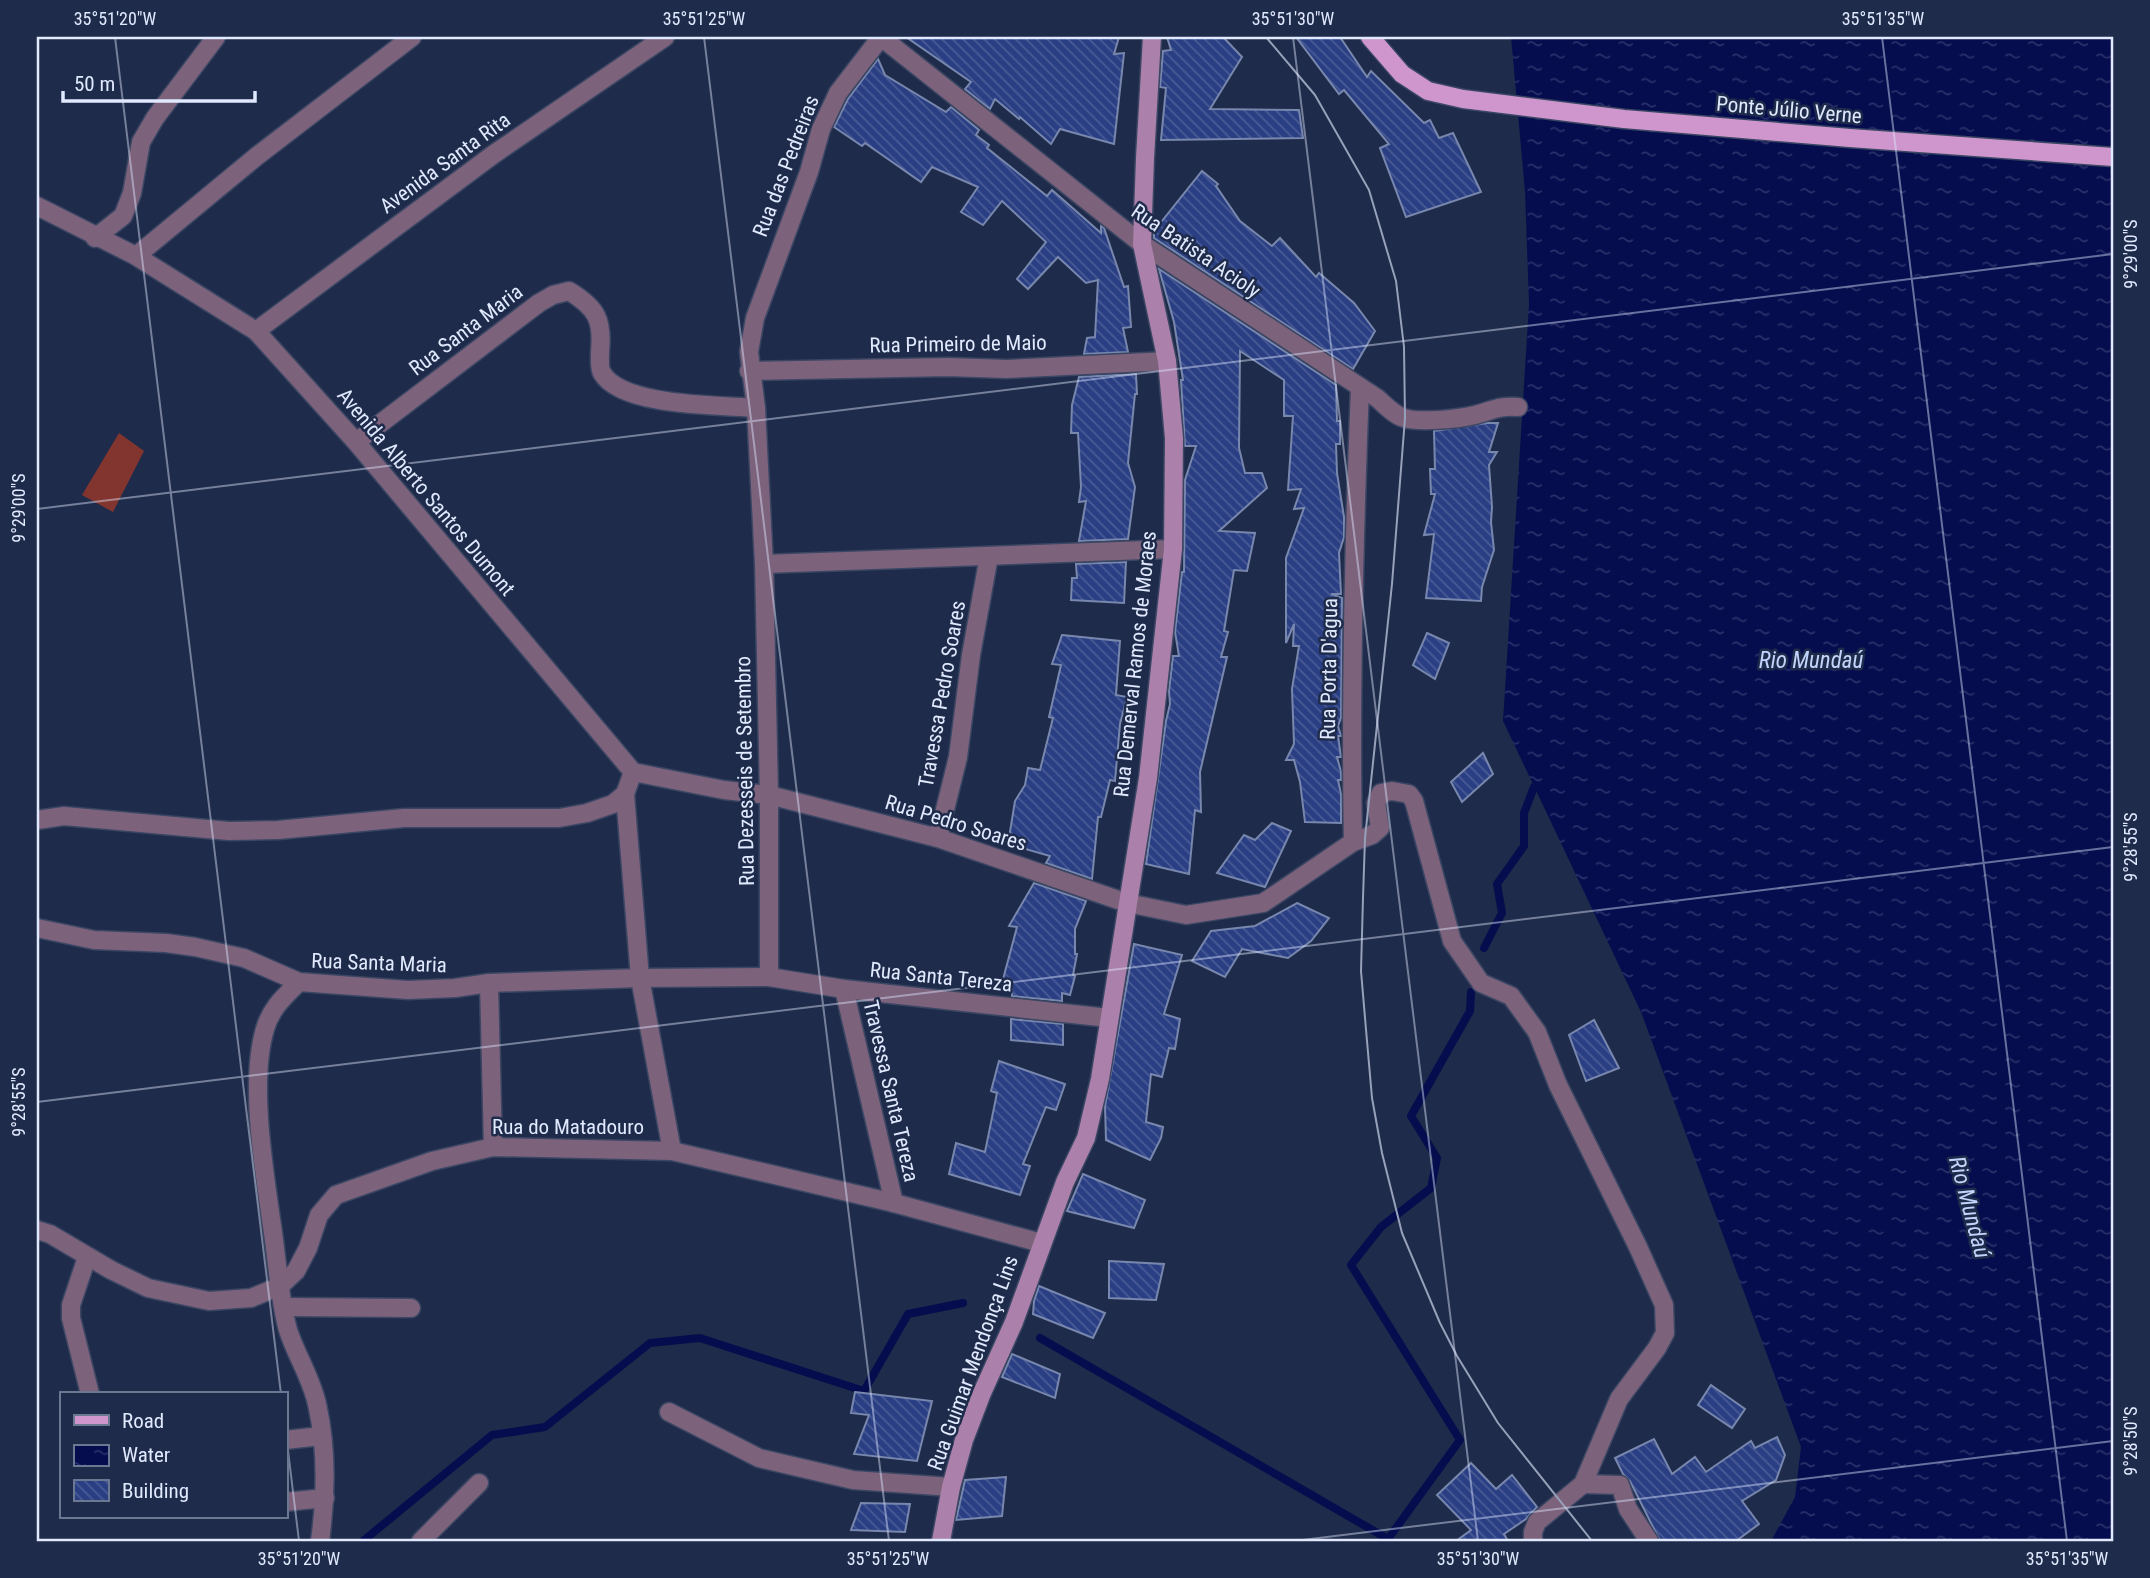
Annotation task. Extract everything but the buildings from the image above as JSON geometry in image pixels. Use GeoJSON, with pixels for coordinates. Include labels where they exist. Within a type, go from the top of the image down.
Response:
{"type":"FeatureCollection","features":[{"type":"Feature","properties":{"kind":"main road","name":"Ponte Júlio Verne"},"geometry":{"type":"LineString","coordinates":[[1370,37],[1402,75],[1428,91],[1463,99],[1624,119],[2113,157]]}},
{"type":"Feature","properties":{"kind":"street"},"geometry":{"type":"LineString","coordinates":[[95,238],[123,216],[132,193],[141,142],[155,118],[216,37]]}},
{"type":"Feature","properties":{"kind":"street"},"geometry":{"type":"LineString","coordinates":[[136,256],[257,156],[412,37]]}},
{"type":"Feature","properties":{"kind":"street","name":"Avenida Santa Rita"},"geometry":{"type":"LineString","coordinates":[[256,331],[494,154],[665,37]]}},
{"type":"Feature","properties":{"kind":"street","name":"Rua Batista Acioly"},"geometry":{"type":"LineString","coordinates":[[881,37],[1142,244],[1405,418],[1437,419],[1475,415],[1499,406],[1518,407]]}},
{"type":"Feature","properties":{"kind":"street","name":"Rua das Pedreiras"},"geometry":{"type":"LineString","coordinates":[[768,281],[809,172],[821,129],[838,93],[881,37]]}},
{"type":"Feature","properties":{"kind":"street","name":"Rua Demerval Ramos de Moraes"},"geometry":{"type":"LineString","coordinates":[[1041,1243],[1086,1138],[1100,1079],[1148,778],[1173,549],[1174,438],[1167,361],[1142,244],[1144,158],[1152,37]]}},
{"type":"Feature","properties":{"kind":"street","name":"Avenida Alberto Santos Dumont"},"geometry":{"type":"LineString","coordinates":[[37,206],[95,238],[136,256],[256,331],[356,442],[633,772]]}},
{"type":"Feature","properties":{"kind":"street","name":"Rua Dezesseis de Setembro"},"geometry":{"type":"LineString","coordinates":[[768,281],[751,335],[749,371],[756,408],[764,564],[769,795],[769,977]]}},
{"type":"Feature","properties":{"kind":"street","name":"Rua Santa Maria"},"geometry":{"type":"LineString","coordinates":[[356,442],[539,303],[553,295],[569,291],[590,304],[602,327],[599,361],[602,373],[616,386],[639,398],[756,408]]}},
{"type":"Feature","properties":{"kind":"street","name":"Rua Primeiro de Maio"},"geometry":{"type":"LineString","coordinates":[[749,371],[1007,369],[1167,361]]}},
{"type":"Feature","properties":{"kind":"street","name":"Rua Porta D'agua"},"geometry":{"type":"LineString","coordinates":[[1353,842],[1351,699],[1360,388]]}},
{"type":"Feature","properties":{"kind":"street"},"geometry":{"type":"LineString","coordinates":[[764,564],[1173,549]]}},
{"type":"Feature","properties":{"kind":"street","name":"Travessa Pedro Soares"},"geometry":{"type":"LineString","coordinates":[[938,838],[958,757],[971,655],[989,556]]}},
{"type":"Feature","properties":{"kind":"street"},"geometry":{"type":"LineString","coordinates":[[672,1151],[640,978],[625,794],[633,772],[724,790],[769,795]]}},
{"type":"Feature","properties":{"kind":"street"},"geometry":{"type":"LineString","coordinates":[[1353,842],[1372,835],[1380,828],[1376,803],[1381,793],[1392,790],[1409,794],[1415,802],[1452,941],[1481,983],[1511,996],[1537,1032],[1558,1085],[1664,1305],[1665,1333],[1619,1399],[1583,1484],[1537,1522],[1533,1532],[1534,1541]]}},
{"type":"Feature","properties":{"kind":"street"},"geometry":{"type":"LineString","coordinates":[[37,820],[78,817],[242,831],[417,818],[559,818],[587,813],[612,804],[625,794]]}},
{"type":"Feature","properties":{"kind":"street","name":"Rua Pedro Soares"},"geometry":{"type":"LineString","coordinates":[[769,795],[938,838],[1128,903],[1186,915],[1263,903],[1353,842]]}},
{"type":"Feature","properties":{"kind":"street","name":"Rua Santa Maria"},"geometry":{"type":"LineString","coordinates":[[37,928],[94,940],[195,947],[244,958],[299,982],[408,990],[489,983],[769,977]]}},
{"type":"Feature","properties":{"kind":"street","name":"Rua Santa Tereza"},"geometry":{"type":"LineString","coordinates":[[769,977],[844,989],[1109,1018]]}},
{"type":"Feature","properties":{"kind":"street"},"geometry":{"type":"LineString","coordinates":[[299,982],[273,1007],[264,1030],[260,1068],[262,1151],[284,1307],[296,1352],[310,1378],[317,1404],[325,1498],[320,1541]]}},
{"type":"Feature","properties":{"kind":"street"},"geometry":{"type":"LineString","coordinates":[[489,983],[493,1147]]}},
{"type":"Feature","properties":{"kind":"street","name":"Travessa Santa Tereza"},"geometry":{"type":"LineString","coordinates":[[844,989],[894,1203]]}},
{"type":"Feature","properties":{"kind":"street","name":"Rua do Matadouro"},"geometry":{"type":"LineString","coordinates":[[37,1230],[50,1234],[87,1257],[148,1288],[209,1301],[251,1298],[280,1286],[296,1271],[308,1248],[319,1216],[335,1195],[432,1161],[493,1147],[672,1151],[894,1203],[1041,1243]]}},
{"type":"Feature","properties":{"kind":"street","name":"Rua Guimar Mendonça Lins"},"geometry":{"type":"LineString","coordinates":[[941,1541],[951,1488],[969,1428],[1014,1322],[1041,1243]]}},
{"type":"Feature","properties":{"kind":"street"},"geometry":{"type":"LineString","coordinates":[[87,1257],[71,1305],[71,1318],[90,1392]]}},
{"type":"Feature","properties":{"kind":"street"},"geometry":{"type":"LineString","coordinates":[[284,1307],[411,1308]]}},
{"type":"Feature","properties":{"kind":"street"},"geometry":{"type":"LineString","coordinates":[[669,1412],[760,1458],[853,1480],[951,1488]]}},
{"type":"Feature","properties":{"kind":"street"},"geometry":{"type":"LineString","coordinates":[[287,1440],[321,1436]]}},
{"type":"Feature","properties":{"kind":"street"},"geometry":{"type":"LineString","coordinates":[[421,1541],[479,1483]]}},
{"type":"Feature","properties":{"kind":"street"},"geometry":{"type":"LineString","coordinates":[[1583,1484],[1620,1485],[1628,1509],[1649,1541]]}},
{"type":"Feature","properties":{"kind":"street"},"geometry":{"type":"LineString","coordinates":[[287,1502],[325,1498]]}},
{"type":"Feature","properties":{"kind":"shaded area"},"geometry":{"type":"Polygon","coordinates":[[[119,433],[144,451],[113,512],[82,495],[119,433]]]}},
{"type":"Feature","properties":{"kind":"water","name":"Rio Mundaú"},"geometry":{"type":"Polygon","coordinates":[[[1511,37],[2113,37],[2113,156],[2110,173],[2113,184],[2113,1541],[1771,1541],[1795,1497],[1801,1447],[1641,1012],[1503,721],[1529,304],[1525,192],[1511,37]]]}},
{"type":"Feature","properties":{"kind":"waterway"},"geometry":{"type":"LineString","coordinates":[[1484,948],[1502,913],[1497,884],[1524,846],[1524,813],[1534,787]]}},
{"type":"Feature","properties":{"kind":"waterway"},"geometry":{"type":"LineString","coordinates":[[1040,1338],[1388,1539],[1460,1440],[1351,1265],[1381,1227],[1431,1188],[1437,1158],[1411,1116],[1470,1011],[1471,992]]}},
{"type":"Feature","properties":{"kind":"waterway"},"geometry":{"type":"LineString","coordinates":[[363,1541],[492,1435],[545,1427],[650,1343],[700,1338],[864,1391],[908,1314],[963,1303]]}},
{"type":"Feature","properties":{"kind":"tram line"},"geometry":{"type":"LineString","coordinates":[[1266,37],[1315,95],[1369,190],[1396,281],[1404,347],[1405,418],[1392,584],[1365,838],[1361,971],[1372,1098],[1382,1153],[1402,1233],[1457,1356],[1498,1423],[1592,1541]]}}]}
